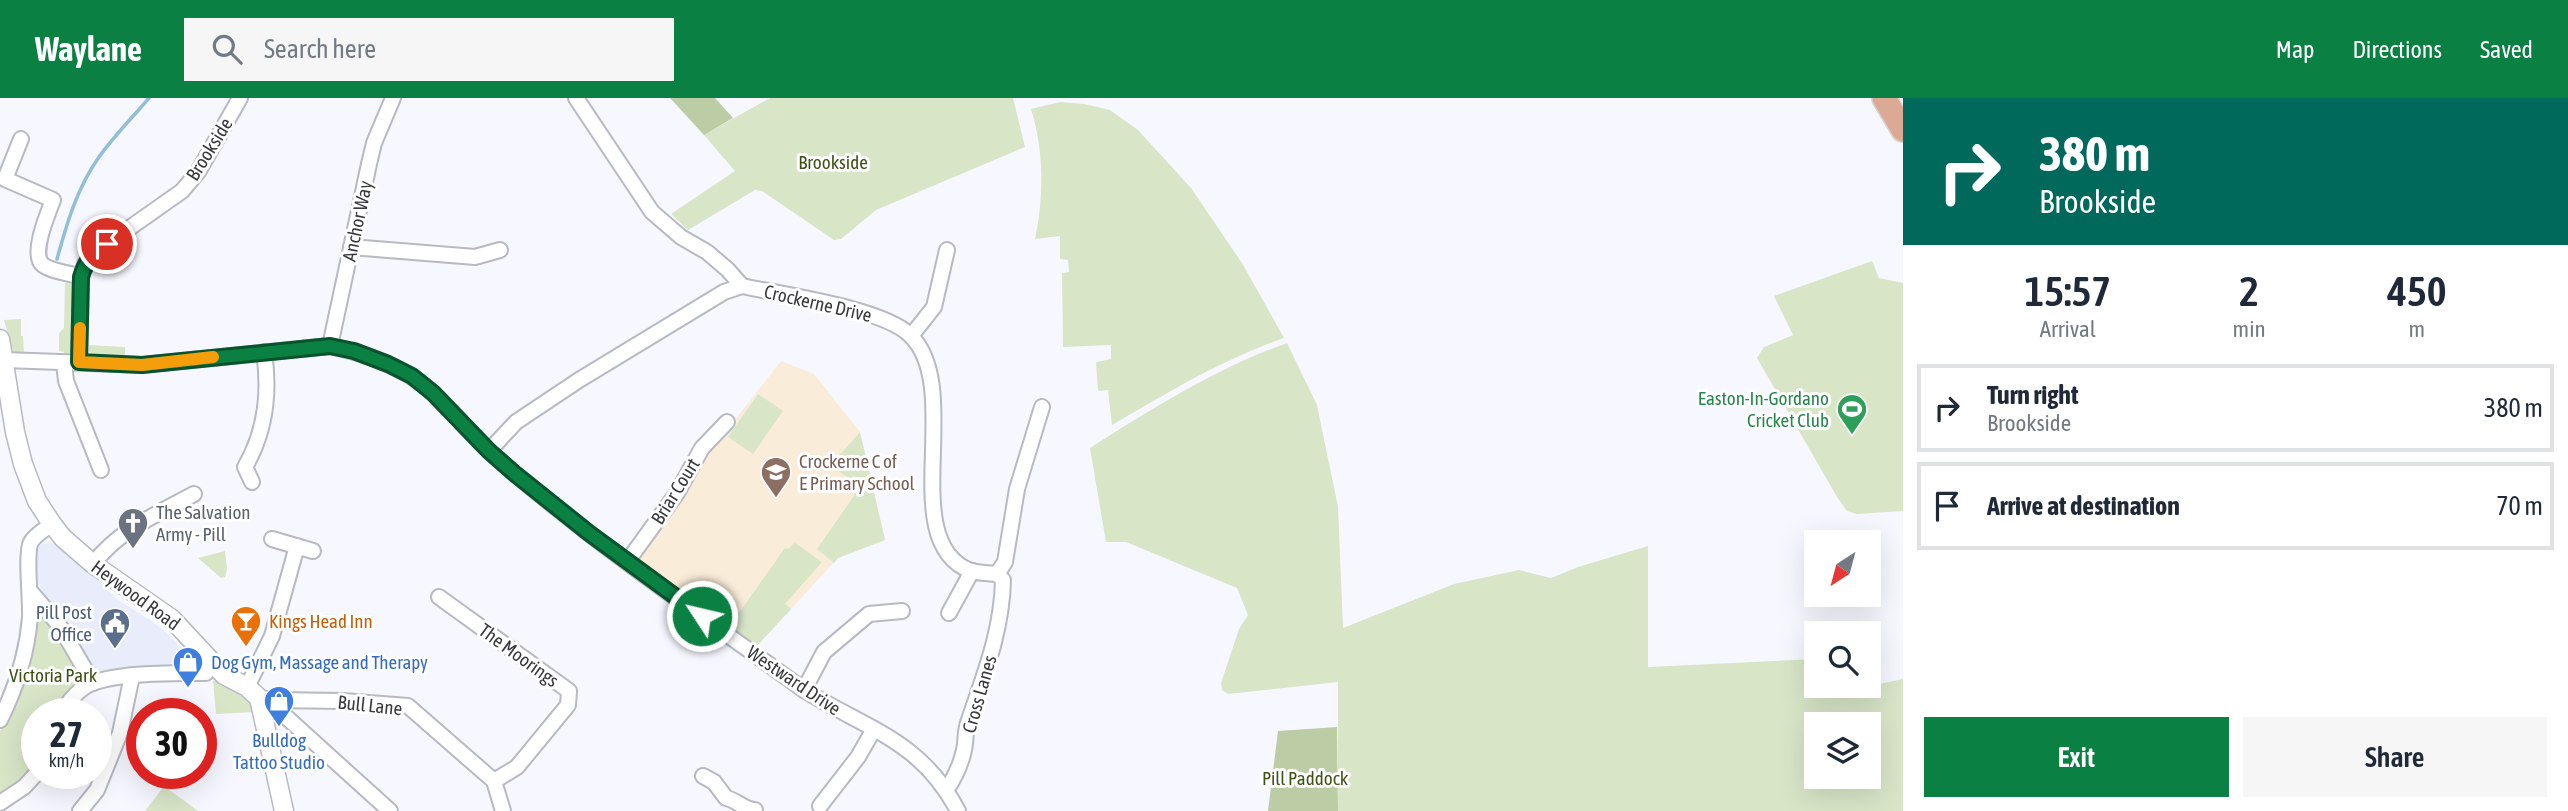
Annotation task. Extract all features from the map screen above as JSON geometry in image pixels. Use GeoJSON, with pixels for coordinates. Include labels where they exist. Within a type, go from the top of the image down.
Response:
{"type":"FeatureCollection","features":[{"type":"Feature","properties":{"kind":"main road"},"geometry":{"type":"LineString","coordinates":[[1884,98],[1903,130]]}},
{"type":"Feature","properties":{"kind":"street","name":"Brookside"},"geometry":{"type":"LineString","coordinates":[[81,277],[85,264],[94,253],[182,191],[198,172],[240,98]]}},
{"type":"Feature","properties":{"kind":"street","name":"Anchor Way"},"geometry":{"type":"LineString","coordinates":[[330,346],[374,143],[393,98]]}},
{"type":"Feature","properties":{"kind":"street"},"geometry":{"type":"LineString","coordinates":[[576,98],[652,212],[681,237],[707,252],[742,286]]}},
{"type":"Feature","properties":{"kind":"street"},"geometry":{"type":"LineString","coordinates":[[21,139],[5,179],[53,200],[37,251],[39,260],[45,266],[81,277],[79,362]]}},
{"type":"Feature","properties":{"kind":"street"},"geometry":{"type":"LineString","coordinates":[[351,247],[475,257],[500,250]]}},
{"type":"Feature","properties":{"kind":"street"},"geometry":{"type":"LineString","coordinates":[[911,336],[934,307],[947,250]]}},
{"type":"Feature","properties":{"kind":"street","name":"Crockerne Drive"},"geometry":{"type":"LineString","coordinates":[[489,451],[516,422],[579,380],[724,292],[742,286],[873,314],[895,323],[911,336],[924,356],[935,401],[931,480],[933,508],[941,541],[954,560],[972,571]]}},
{"type":"Feature","properties":{"kind":"street","name":"Heywood Road"},"geometry":{"type":"LineString","coordinates":[[0,339],[23,464],[37,501],[62,538],[93,564],[172,619],[224,675],[259,695]]}},
{"type":"Feature","properties":{"kind":"street","name":"Westward Drive"},"geometry":{"type":"LineString","coordinates":[[5,360],[142,365],[330,346],[354,351],[388,364],[412,376],[433,393],[489,451],[569,518],[804,690],[834,709],[892,738],[921,761],[947,789]]}},
{"type":"Feature","properties":{"kind":"street"},"geometry":{"type":"LineString","coordinates":[[252,482],[245,467],[257,444],[268,392],[264,352]]}},
{"type":"Feature","properties":{"kind":"street"},"geometry":{"type":"LineString","coordinates":[[64,363],[66,381],[101,470]]}},
{"type":"Feature","properties":{"kind":"street"},"geometry":{"type":"LineString","coordinates":[[949,613],[972,571],[997,574],[1005,562],[1017,489],[1042,407]]}},
{"type":"Feature","properties":{"kind":"street","name":"Briar Court"},"geometry":{"type":"LineString","coordinates":[[627,562],[677,493],[697,456],[727,422]]}},
{"type":"Feature","properties":{"kind":"street"},"geometry":{"type":"LineString","coordinates":[[93,564],[113,541],[129,529],[194,494]]}},
{"type":"Feature","properties":{"kind":"street"},"geometry":{"type":"LineString","coordinates":[[0,720],[14,693],[29,621],[31,592],[28,553],[32,542],[52,524]]}},
{"type":"Feature","properties":{"kind":"street"},"geometry":{"type":"LineString","coordinates":[[272,539],[313,551]]}},
{"type":"Feature","properties":{"kind":"street"},"geometry":{"type":"LineString","coordinates":[[284,811],[259,695],[297,546]]}},
{"type":"Feature","properties":{"kind":"street","name":"Cross Lanes"},"geometry":{"type":"LineString","coordinates":[[947,789],[956,775],[964,750],[966,726],[990,660],[1002,604],[1003,580],[997,574]]}},
{"type":"Feature","properties":{"kind":"street"},"geometry":{"type":"LineString","coordinates":[[31,592],[59,625],[93,683]]}},
{"type":"Feature","properties":{"kind":"street","name":"The Moorings"},"geometry":{"type":"LineString","coordinates":[[439,597],[569,691],[568,705],[517,767],[494,781]]}},
{"type":"Feature","properties":{"kind":"street"},"geometry":{"type":"LineString","coordinates":[[804,690],[824,652],[869,614],[902,611]]}},
{"type":"Feature","properties":{"kind":"street"},"geometry":{"type":"LineString","coordinates":[[71,698],[93,683],[132,676],[206,673]]}},
{"type":"Feature","properties":{"kind":"street"},"geometry":{"type":"LineString","coordinates":[[85,809],[97,790],[120,733],[132,676]]}},
{"type":"Feature","properties":{"kind":"street"},"geometry":{"type":"LineString","coordinates":[[259,695],[390,811]]}},
{"type":"Feature","properties":{"kind":"street","name":"Bull Lane"},"geometry":{"type":"LineString","coordinates":[[259,695],[408,706],[494,781]]}},
{"type":"Feature","properties":{"kind":"street"},"geometry":{"type":"LineString","coordinates":[[820,806],[858,757],[874,729]]}},
{"type":"Feature","properties":{"kind":"street"},"geometry":{"type":"LineString","coordinates":[[703,776],[714,782],[723,805],[737,801],[747,809],[755,810]]}},
{"type":"Feature","properties":{"kind":"street"},"geometry":{"type":"LineString","coordinates":[[494,781],[503,811]]}},
{"type":"Feature","properties":{"kind":"street"},"geometry":{"type":"LineString","coordinates":[[0,803],[21,789]]}},
{"type":"Feature","properties":{"kind":"street"},"geometry":{"type":"LineString","coordinates":[[947,789],[958,811]]}},
{"type":"Feature","properties":{"kind":"shaded area","name":"Crockerne C of E Primary School"},"geometry":{"type":"Polygon","coordinates":[[[781,361],[814,374],[860,432],[885,540],[838,558],[757,646],[635,558],[706,457],[781,361]]]}},
{"type":"Feature","properties":{"kind":"shaded area"},"geometry":{"type":"Polygon","coordinates":[[[55,543],[68,551],[118,600],[150,620],[187,654],[179,662],[100,676],[42,592],[35,575],[33,553],[42,544],[55,543]]]}},
{"type":"Feature","properties":{"kind":"green space"},"geometry":{"type":"Polygon","coordinates":[[[670,98],[715,98],[733,118],[704,135],[670,98]]]}},
{"type":"Feature","properties":{"kind":"green space","name":"Brookside"},"geometry":{"type":"Polygon","coordinates":[[[770,98],[1013,98],[1025,147],[876,210],[841,239],[834,240],[762,191],[755,190],[688,230],[671,214],[735,171],[704,135],[770,98]]]}},
{"type":"Feature","properties":{"kind":"green space"},"geometry":{"type":"Polygon","coordinates":[[[1060,102],[1110,110],[1138,130],[1191,188],[1242,263],[1284,338],[1217,366],[1112,425],[1108,390],[1098,391],[1096,362],[1111,359],[1111,345],[1063,347],[1062,273],[1069,272],[1068,260],[1060,259],[1060,236],[1035,239],[1041,174],[1031,109],[1060,102]]]}},
{"type":"Feature","properties":{"kind":"green space","name":"Easton-In-Gordano Cricket Club"},"geometry":{"type":"Polygon","coordinates":[[[1872,261],[1879,278],[1903,283],[1903,511],[1857,514],[1847,511],[1837,497],[1757,358],[1764,347],[1793,335],[1774,296],[1872,261]]]}},
{"type":"Feature","properties":{"kind":"green space"},"geometry":{"type":"Polygon","coordinates":[[[65,283],[73,284],[72,351],[65,356],[64,352],[59,351],[59,333],[64,328],[65,283]]]}},
{"type":"Feature","properties":{"kind":"green space"},"geometry":{"type":"Polygon","coordinates":[[[21,319],[24,354],[13,351],[4,320],[21,319]]]}},
{"type":"Feature","properties":{"kind":"green space"},"geometry":{"type":"Polygon","coordinates":[[[1287,343],[1317,405],[1338,507],[1343,628],[1454,584],[1519,570],[1551,578],[1648,546],[1648,667],[1804,660],[1804,698],[1881,698],[1881,684],[1903,679],[1903,811],[1338,811],[1338,682],[1228,694],[1222,690],[1221,683],[1239,629],[1248,615],[1237,588],[1126,542],[1106,542],[1090,448],[1186,390],[1236,364],[1287,343]]]}},
{"type":"Feature","properties":{"kind":"green space"},"geometry":{"type":"Polygon","coordinates":[[[89,345],[125,347],[125,358],[94,356],[89,351],[89,345]]]}},
{"type":"Feature","properties":{"kind":"green space"},"geometry":{"type":"Polygon","coordinates":[[[758,394],[783,411],[753,454],[728,437],[758,394]]]}},
{"type":"Feature","properties":{"kind":"green space"},"geometry":{"type":"Polygon","coordinates":[[[860,432],[885,540],[838,558],[834,563],[817,549],[854,496],[855,490],[848,478],[830,466],[860,432]]]}},
{"type":"Feature","properties":{"kind":"green space"},"geometry":{"type":"Polygon","coordinates":[[[795,543],[822,562],[785,604],[791,609],[757,646],[714,614],[722,603],[737,614],[785,548],[788,549],[795,543]]]}},
{"type":"Feature","properties":{"kind":"green space"},"geometry":{"type":"Polygon","coordinates":[[[225,551],[225,577],[221,578],[198,558],[225,551]]]}},
{"type":"Feature","properties":{"kind":"green space","name":"Victoria Park"},"geometry":{"type":"Polygon","coordinates":[[[44,611],[82,671],[82,681],[69,698],[21,698],[21,780],[0,796],[0,731],[21,690],[36,613],[44,611]]]}},
{"type":"Feature","properties":{"kind":"green space"},"geometry":{"type":"Polygon","coordinates":[[[213,680],[244,697],[256,712],[217,714],[217,698],[215,698],[213,680]]]}},
{"type":"Feature","properties":{"kind":"green space","name":"Pill Paddock"},"geometry":{"type":"Polygon","coordinates":[[[1337,727],[1338,811],[1268,811],[1278,731],[1337,727]]]}},
{"type":"Feature","properties":{"kind":"green space"},"geometry":{"type":"Polygon","coordinates":[[[162,789],[168,789],[198,811],[145,811],[162,789]]]}},
{"type":"Feature","properties":{"kind":"waterway"},"geometry":{"type":"LineString","coordinates":[[57,259],[74,206],[91,169],[149,98]]}},
{"type":"Feature","properties":{"kind":"slow traffic"},"geometry":{"type":"LineString","coordinates":[[80,328],[79,362],[142,365],[213,357]]}},
{"type":"Feature","properties":{"kind":"place","name":"Easton-In-Gordano Cricket Club"},"geometry":{"type":"Point","coordinates":[1852,436]}},
{"type":"Feature","properties":{"kind":"place","name":"Crockerne C of E Primary School"},"geometry":{"type":"Point","coordinates":[776,499]}},
{"type":"Feature","properties":{"kind":"place","name":"The Salvation Army - Pill"},"geometry":{"type":"Point","coordinates":[133,550]}},
{"type":"Feature","properties":{"kind":"place","name":"Kings Head Inn"},"geometry":{"type":"Point","coordinates":[246,648]}},
{"type":"Feature","properties":{"kind":"place","name":"Pill Post Office"},"geometry":{"type":"Point","coordinates":[115,650]}},
{"type":"Feature","properties":{"kind":"place","name":"Dog Gym, Massage and Therapy"},"geometry":{"type":"Point","coordinates":[188,689]}},
{"type":"Feature","properties":{"kind":"place","name":"Bulldog Tattoo Studio"},"geometry":{"type":"Point","coordinates":[279,728]}},
{"type":"Feature","properties":{"kind":"route"},"geometry":{"type":"LineString","coordinates":[[107,244],[85,264],[81,277],[79,362],[142,365],[330,346],[354,351],[388,364],[412,376],[433,393],[489,451],[569,518],[702,616]]}}]}
